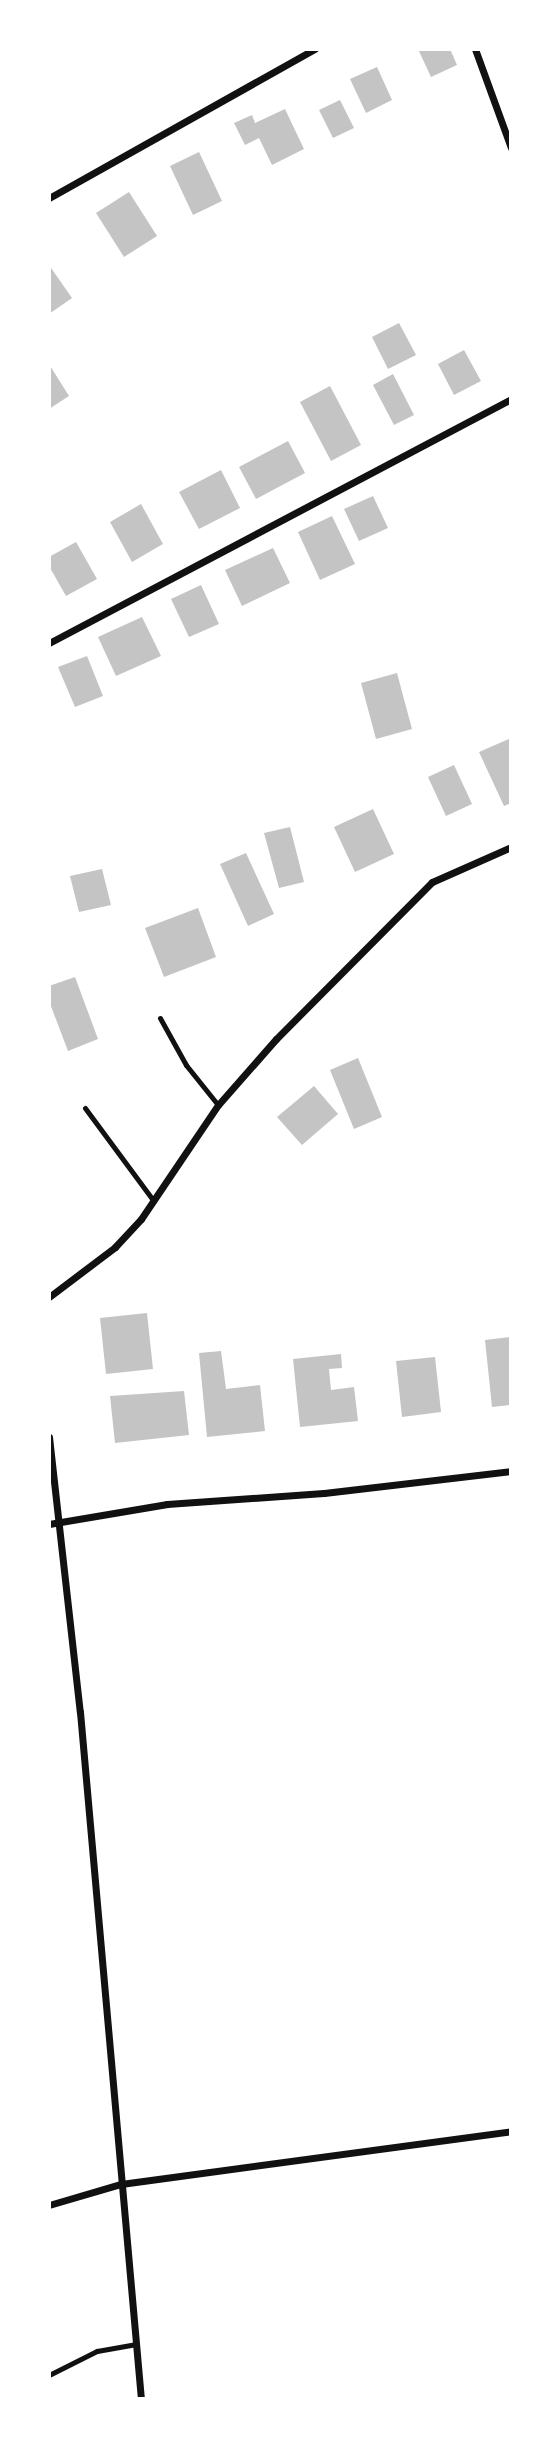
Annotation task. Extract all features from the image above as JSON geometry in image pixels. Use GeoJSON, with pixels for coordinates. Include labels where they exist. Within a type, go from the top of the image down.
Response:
{"type":"FeatureCollection","features":[{"type":"Feature","properties":{"kind":"street"},"geometry":{"type":"LineString","coordinates":[[49,198],[315,49]]}},
{"type":"Feature","properties":{"kind":"street"},"geometry":{"type":"LineString","coordinates":[[475,49],[511,148]]}},
{"type":"Feature","properties":{"kind":"street"},"geometry":{"type":"LineString","coordinates":[[49,643],[511,399]]}},
{"type":"Feature","properties":{"kind":"street"},"geometry":{"type":"LineString","coordinates":[[49,1297],[115,1247],[153,1200],[218,1105],[276,1039],[432,883],[511,847]]}},
{"type":"Feature","properties":{"kind":"street"},"geometry":{"type":"LineString","coordinates":[[49,1437],[61,1521],[141,2399]]}},
{"type":"Feature","properties":{"kind":"street"},"geometry":{"type":"LineString","coordinates":[[49,1524],[167,1504],[324,1493],[511,1471]]}},
{"type":"Feature","properties":{"kind":"street"},"geometry":{"type":"LineString","coordinates":[[49,2205],[121,2184],[511,2132]]}},
{"type":"Feature","properties":{"kind":"lane"},"geometry":{"type":"LineString","coordinates":[[160,1018],[186,1065],[218,1105]]}},
{"type":"Feature","properties":{"kind":"lane"},"geometry":{"type":"LineString","coordinates":[[85,1108],[153,1200]]}},
{"type":"Feature","properties":{"kind":"lane"},"geometry":{"type":"LineString","coordinates":[[49,2375],[97,2351],[136,2343]]}},
{"type":"Feature","properties":{"kind":"building"},"geometry":{"type":"Polygon","coordinates":[[[418,49],[450,49],[457,65],[431,77],[418,49]]]}},
{"type":"Feature","properties":{"kind":"building"},"geometry":{"type":"Polygon","coordinates":[[[377,67],[392,100],[366,113],[350,79],[377,67]]]}},
{"type":"Feature","properties":{"kind":"building"},"geometry":{"type":"Polygon","coordinates":[[[340,100],[354,128],[333,138],[319,110],[340,100]]]}},
{"type":"Feature","properties":{"kind":"building"},"geometry":{"type":"Polygon","coordinates":[[[285,109],[304,149],[272,165],[259,138],[245,145],[234,123],[252,115],[255,123],[285,109]]]}},
{"type":"Feature","properties":{"kind":"building"},"geometry":{"type":"Polygon","coordinates":[[[199,152],[222,201],[193,215],[170,166],[199,152]]]}},
{"type":"Feature","properties":{"kind":"building"},"geometry":{"type":"Polygon","coordinates":[[[129,192],[157,236],[124,257],[96,213],[129,192]]]}},
{"type":"Feature","properties":{"kind":"building"},"geometry":{"type":"Polygon","coordinates":[[[49,265],[72,298],[49,314],[49,265]]]}},
{"type":"Feature","properties":{"kind":"building"},"geometry":{"type":"Polygon","coordinates":[[[399,323],[416,355],[388,369],[372,337],[399,323]]]}},
{"type":"Feature","properties":{"kind":"building"},"geometry":{"type":"Polygon","coordinates":[[[464,350],[481,381],[454,395],[438,364],[464,350]]]}},
{"type":"Feature","properties":{"kind":"building"},"geometry":{"type":"Polygon","coordinates":[[[49,364],[69,396],[49,409],[49,364]]]}},
{"type":"Feature","properties":{"kind":"building"},"geometry":{"type":"Polygon","coordinates":[[[393,374],[414,415],[394,425],[373,385],[393,374]]]}},
{"type":"Feature","properties":{"kind":"building"},"geometry":{"type":"Polygon","coordinates":[[[330,386],[361,445],[331,461],[300,402],[330,386]]]}},
{"type":"Feature","properties":{"kind":"building"},"geometry":{"type":"Polygon","coordinates":[[[288,441],[305,473],[256,499],[239,467],[288,441]]]}},
{"type":"Feature","properties":{"kind":"building"},"geometry":{"type":"Polygon","coordinates":[[[221,470],[240,508],[199,529],[179,492],[221,470]]]}},
{"type":"Feature","properties":{"kind":"building"},"geometry":{"type":"Polygon","coordinates":[[[373,496],[388,528],[359,541],[344,509],[373,496]]]}},
{"type":"Feature","properties":{"kind":"building"},"geometry":{"type":"Polygon","coordinates":[[[141,504],[163,544],[132,562],[110,522],[141,504]]]}},
{"type":"Feature","properties":{"kind":"building"},"geometry":{"type":"Polygon","coordinates":[[[332,516],[355,564],[320,580],[298,532],[332,516]]]}},
{"type":"Feature","properties":{"kind":"building"},"geometry":{"type":"Polygon","coordinates":[[[76,542],[97,579],[66,596],[49,566],[49,557],[76,542]]]}},
{"type":"Feature","properties":{"kind":"building"},"geometry":{"type":"Polygon","coordinates":[[[273,548],[290,583],[242,606],[225,570],[273,548]]]}},
{"type":"Feature","properties":{"kind":"building"},"geometry":{"type":"Polygon","coordinates":[[[201,585],[219,624],[189,637],[171,599],[201,585]]]}},
{"type":"Feature","properties":{"kind":"building"},"geometry":{"type":"Polygon","coordinates":[[[142,617],[161,656],[116,676],[98,637],[142,617]]]}},
{"type":"Feature","properties":{"kind":"building"},"geometry":{"type":"Polygon","coordinates":[[[87,656],[103,696],[75,707],[58,667],[87,656]]]}},
{"type":"Feature","properties":{"kind":"building"},"geometry":{"type":"Polygon","coordinates":[[[397,673],[412,729],[376,739],[361,683],[397,673]]]}},
{"type":"Feature","properties":{"kind":"building"},"geometry":{"type":"Polygon","coordinates":[[[511,738],[511,803],[504,806],[479,752],[511,738]]]}},
{"type":"Feature","properties":{"kind":"building"},"geometry":{"type":"Polygon","coordinates":[[[454,765],[472,804],[446,816],[428,777],[454,765]]]}},
{"type":"Feature","properties":{"kind":"building"},"geometry":{"type":"Polygon","coordinates":[[[373,809],[394,854],[355,872],[334,827],[373,809]]]}},
{"type":"Feature","properties":{"kind":"building"},"geometry":{"type":"Polygon","coordinates":[[[290,827],[304,882],[279,888],[264,833],[290,827]]]}},
{"type":"Feature","properties":{"kind":"building"},"geometry":{"type":"Polygon","coordinates":[[[246,853],[274,914],[248,926],[220,864],[246,853]]]}},
{"type":"Feature","properties":{"kind":"building"},"geometry":{"type":"Polygon","coordinates":[[[102,869],[111,905],[79,912],[70,876],[102,869]]]}},
{"type":"Feature","properties":{"kind":"building"},"geometry":{"type":"Polygon","coordinates":[[[198,908],[216,957],[164,977],[145,928],[198,908]]]}},
{"type":"Feature","properties":{"kind":"building"},"geometry":{"type":"Polygon","coordinates":[[[75,977],[98,1039],[68,1051],[49,1001],[49,986],[75,977]]]}},
{"type":"Feature","properties":{"kind":"building"},"geometry":{"type":"Polygon","coordinates":[[[358,1058],[382,1117],[354,1129],[330,1070],[358,1058]]]}},
{"type":"Feature","properties":{"kind":"building"},"geometry":{"type":"Polygon","coordinates":[[[314,1086],[338,1114],[302,1145],[277,1117],[314,1086]]]}},
{"type":"Feature","properties":{"kind":"building"},"geometry":{"type":"Polygon","coordinates":[[[147,1313],[153,1369],[106,1374],[100,1318],[147,1313]]]}},
{"type":"Feature","properties":{"kind":"building"},"geometry":{"type":"Polygon","coordinates":[[[511,1337],[511,1405],[492,1407],[485,1340],[511,1337]]]}},
{"type":"Feature","properties":{"kind":"building"},"geometry":{"type":"Polygon","coordinates":[[[221,1351],[226,1389],[260,1385],[265,1431],[207,1437],[199,1353],[221,1351]]]}},
{"type":"Feature","properties":{"kind":"building"},"geometry":{"type":"Polygon","coordinates":[[[341,1354],[342,1368],[329,1369],[331,1390],[354,1387],[358,1421],[300,1427],[293,1359],[341,1354]]]}},
{"type":"Feature","properties":{"kind":"building"},"geometry":{"type":"Polygon","coordinates":[[[435,1357],[441,1412],[402,1417],[396,1361],[435,1357]]]}},
{"type":"Feature","properties":{"kind":"building"},"geometry":{"type":"Polygon","coordinates":[[[184,1391],[189,1435],[115,1443],[110,1396],[184,1391]]]}}]}
